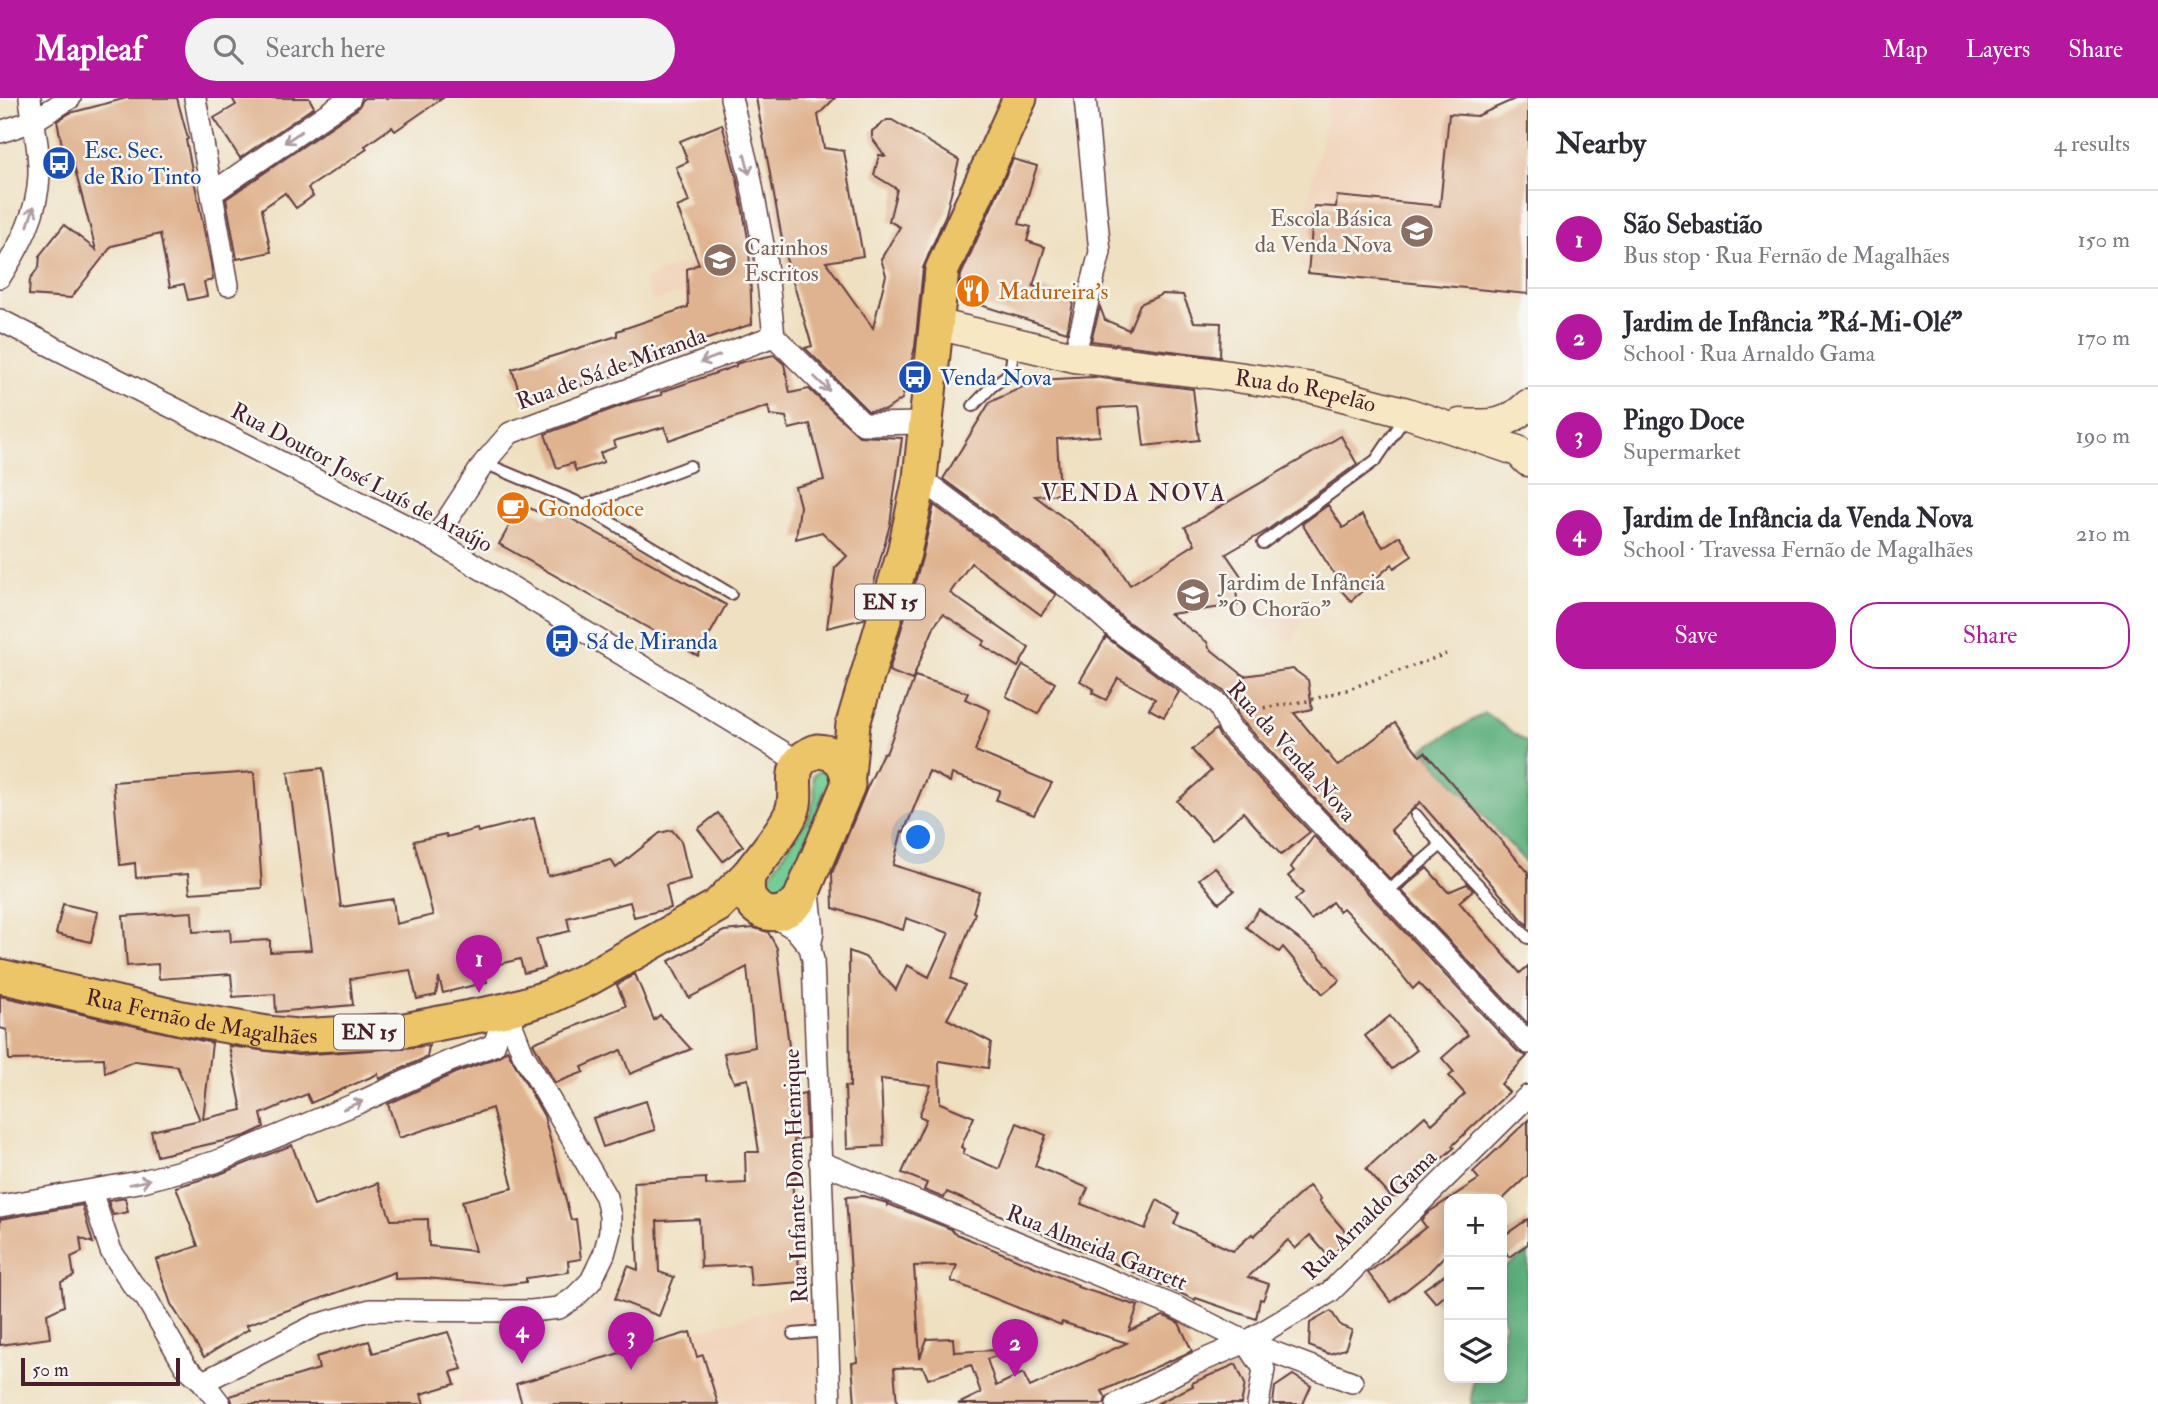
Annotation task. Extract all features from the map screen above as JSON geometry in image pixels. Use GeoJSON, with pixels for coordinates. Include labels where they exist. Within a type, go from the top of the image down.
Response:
{"type":"FeatureCollection","features":[{"type":"Feature","properties":{"kind":"main road","name":"EN 15"},"geometry":{"type":"LineString","coordinates":[[853,724],[904,553],[920,478],[942,270],[1020,98]]}},
{"type":"Feature","properties":{"kind":"main road"},"geometry":{"type":"LineString","coordinates":[[853,724],[848,785],[800,899],[784,913],[758,898],[792,815],[795,800],[794,772],[808,757],[853,724]]}},
{"type":"Feature","properties":{"kind":"main road"},"geometry":{"type":"LineString","coordinates":[[808,757],[827,752],[844,764],[848,775]]}},
{"type":"Feature","properties":{"kind":"main road","name":"Rua Fernão de Magalhães"},"geometry":{"type":"LineString","coordinates":[[0,976],[237,1029],[297,1036],[405,1030],[506,1010],[549,997],[588,979],[717,906],[758,898]]}},
{"type":"Feature","properties":{"kind":"street"},"geometry":{"type":"LineString","coordinates":[[0,277],[19,247],[33,215],[39,175],[30,98]]}},
{"type":"Feature","properties":{"kind":"street"},"geometry":{"type":"LineString","coordinates":[[0,132],[33,121],[70,98]]}},
{"type":"Feature","properties":{"kind":"street"},"geometry":{"type":"LineString","coordinates":[[195,98],[228,285]]}},
{"type":"Feature","properties":{"kind":"street"},"geometry":{"type":"LineString","coordinates":[[212,193],[350,98]]}},
{"type":"Feature","properties":{"kind":"street"},"geometry":{"type":"LineString","coordinates":[[731,98],[765,255],[774,336],[863,424],[925,423]]}},
{"type":"Feature","properties":{"kind":"street"},"geometry":{"type":"LineString","coordinates":[[1074,357],[1100,252],[1085,98]]}},
{"type":"Feature","properties":{"kind":"street","name":"Rua Doutor José Luís de Araújo"},"geometry":{"type":"LineString","coordinates":[[0,320],[434,540],[808,757]]}},
{"type":"Feature","properties":{"kind":"street","name":"Rua do Repelão"},"geometry":{"type":"LineString","coordinates":[[936,324],[1074,357],[1313,388],[1418,417],[1523,456]]}},
{"type":"Feature","properties":{"kind":"street","name":"Rua de Sá de Miranda"},"geometry":{"type":"LineString","coordinates":[[434,540],[484,463],[510,433],[774,336]]}},
{"type":"Feature","properties":{"kind":"street"},"geometry":{"type":"LineString","coordinates":[[1418,417],[1479,425],[1496,424],[1522,411]]}},
{"type":"Feature","properties":{"kind":"street"},"geometry":{"type":"LineString","coordinates":[[1522,411],[1512,428],[1523,456]]}},
{"type":"Feature","properties":{"kind":"street","name":"Rua da Venda Nova"},"geometry":{"type":"LineString","coordinates":[[920,478],[1218,704],[1230,728],[1528,1043]]}},
{"type":"Feature","properties":{"kind":"street","name":"Rua Infante Dom Henrique"},"geometry":{"type":"LineString","coordinates":[[807,880],[813,931],[810,947],[813,960],[830,1404]]}},
{"type":"Feature","properties":{"kind":"street"},"geometry":{"type":"LineString","coordinates":[[758,898],[795,929],[810,947]]}},
{"type":"Feature","properties":{"kind":"street"},"geometry":{"type":"LineString","coordinates":[[0,1206],[139,1182],[215,1162],[365,1100],[450,1061],[494,1045],[506,1010]]}},
{"type":"Feature","properties":{"kind":"street"},"geometry":{"type":"LineString","coordinates":[[203,1382],[316,1325],[370,1310],[531,1311],[559,1308],[591,1281],[604,1254],[610,1232],[606,1197],[523,1054],[506,1010]]}},
{"type":"Feature","properties":{"kind":"street","name":"Rua Arnaldo Gama"},"geometry":{"type":"LineString","coordinates":[[1117,1404],[1192,1365],[1246,1342],[1330,1292],[1528,1096]]}},
{"type":"Feature","properties":{"kind":"street","name":"Rua Almeida Garrett"},"geometry":{"type":"LineString","coordinates":[[820,1162],[1174,1306],[1246,1342],[1352,1382]]}},
{"type":"Feature","properties":{"kind":"street"},"geometry":{"type":"LineString","coordinates":[[91,1191],[111,1251],[133,1285],[146,1298],[185,1366],[203,1382],[220,1404]]}},
{"type":"Feature","properties":{"kind":"street"},"geometry":{"type":"LineString","coordinates":[[1246,1342],[1264,1369],[1258,1404]]}},
{"type":"Feature","properties":{"kind":"lane"},"geometry":{"type":"LineString","coordinates":[[973,406],[991,387],[1010,373],[1014,343]]}},
{"type":"Feature","properties":{"kind":"lane"},"geometry":{"type":"LineString","coordinates":[[1263,543],[1376,460],[1418,417]]}},
{"type":"Feature","properties":{"kind":"lane"},"geometry":{"type":"LineString","coordinates":[[484,463],[583,506],[731,594]]}},
{"type":"Feature","properties":{"kind":"lane"},"geometry":{"type":"LineString","coordinates":[[583,506],[691,466]]}},
{"type":"Feature","properties":{"kind":"lane"},"geometry":{"type":"LineString","coordinates":[[1416,815],[1528,938]]}},
{"type":"Feature","properties":{"kind":"lane"},"geometry":{"type":"LineString","coordinates":[[1387,892],[1441,845]]}},
{"type":"Feature","properties":{"kind":"lane"},"geometry":{"type":"LineString","coordinates":[[793,1334],[827,1331]]}},
{"type":"Feature","properties":{"kind":"path"},"geometry":{"type":"LineString","coordinates":[[1223,715],[1307,701],[1446,654]]}},
{"type":"Feature","properties":{"kind":"shaded area","name":"Escola Básica da Venda Nova"},"geometry":{"type":"Polygon","coordinates":[[[1330,98],[1484,98],[1507,135],[1528,139],[1528,301],[1300,268],[1310,193],[1330,98]]]}},
{"type":"Feature","properties":{"kind":"shaded area","name":"Carinhos Escritos"},"geometry":{"type":"Polygon","coordinates":[[[750,245],[750,280],[652,301],[643,280],[725,246],[750,245]]]}},
{"type":"Feature","properties":{"kind":"shaded area","name":"Jardim de Infância \"O Chorão\""},"geometry":{"type":"Polygon","coordinates":[[[1187,536],[1215,570],[1231,561],[1241,577],[1303,621],[1292,643],[1215,602],[1152,646],[1104,602],[1168,564],[1187,536]]]}},
{"type":"Feature","properties":{"kind":"shaded area"},"geometry":{"type":"Polygon","coordinates":[[[606,1291],[650,1343],[816,1298],[820,1404],[447,1404],[460,1400],[461,1326],[466,1331],[528,1333],[568,1328],[597,1308],[605,1298],[606,1291]]]}},
{"type":"Feature","properties":{"kind":"shaded area"},"geometry":{"type":"Polygon","coordinates":[[[1018,1347],[1047,1404],[1012,1404],[984,1350],[1018,1347]]]}},
{"type":"Feature","properties":{"kind":"green space"},"geometry":{"type":"Polygon","coordinates":[[[1485,713],[1528,743],[1528,865],[1423,749],[1485,713]]]}},
{"type":"Feature","properties":{"kind":"green space"},"geometry":{"type":"Polygon","coordinates":[[[819,771],[825,771],[829,780],[787,887],[781,893],[773,892],[768,886],[768,878],[809,817],[815,797],[813,776],[819,771]]]}},
{"type":"Feature","properties":{"kind":"green space"},"geometry":{"type":"Polygon","coordinates":[[[1528,1252],[1528,1404],[1471,1404],[1473,1383],[1507,1383],[1507,1267],[1528,1252]]]}},
{"type":"Feature","properties":{"kind":"building"},"geometry":{"type":"Polygon","coordinates":[[[127,98],[177,98],[188,139],[186,140],[211,264],[213,280],[204,282],[207,296],[188,300],[184,284],[170,287],[160,234],[112,246],[71,298],[29,295],[30,279],[39,267],[40,255],[64,225],[96,250],[73,162],[66,164],[57,121],[70,113],[127,98]]]}},
{"type":"Feature","properties":{"kind":"building"},"geometry":{"type":"Polygon","coordinates":[[[232,98],[309,98],[314,107],[240,158],[214,118],[236,105],[232,98]]]}},
{"type":"Feature","properties":{"kind":"building"},"geometry":{"type":"Polygon","coordinates":[[[364,98],[443,98],[395,131],[392,127],[365,146],[367,149],[308,188],[313,196],[296,208],[285,193],[262,209],[271,252],[237,259],[226,199],[357,109],[364,98]]]}},
{"type":"Feature","properties":{"kind":"building"},"geometry":{"type":"Polygon","coordinates":[[[756,98],[835,98],[818,115],[824,148],[844,151],[863,256],[826,262],[873,328],[886,275],[881,259],[900,227],[889,221],[897,189],[874,175],[879,155],[885,156],[872,138],[872,131],[887,120],[892,120],[959,160],[946,214],[923,268],[915,347],[902,399],[886,410],[868,411],[805,348],[812,346],[785,255],[756,98]]]}},
{"type":"Feature","properties":{"kind":"building","name":"Escola Básica da Venda Nova"},"geometry":{"type":"Polygon","coordinates":[[[1517,98],[1528,98],[1528,294],[1308,273],[1314,206],[1336,207],[1337,196],[1440,206],[1449,114],[1477,116],[1517,98]]]}},
{"type":"Feature","properties":{"kind":"building"},"geometry":{"type":"Polygon","coordinates":[[[722,124],[737,179],[749,244],[752,324],[625,367],[614,372],[615,375],[523,404],[512,369],[617,336],[617,331],[688,307],[687,269],[699,264],[677,207],[689,202],[676,167],[688,162],[680,141],[722,124]]]}},
{"type":"Feature","properties":{"kind":"building"},"geometry":{"type":"Polygon","coordinates":[[[1013,159],[1037,166],[1019,224],[1031,227],[1027,241],[1045,247],[1033,286],[1074,298],[1067,332],[958,298],[961,275],[1013,159]]]}},
{"type":"Feature","properties":{"kind":"building"},"geometry":{"type":"Polygon","coordinates":[[[1163,294],[1183,295],[1194,322],[1221,323],[1220,357],[1091,341],[1100,307],[1105,320],[1129,330],[1140,304],[1163,294]]]}},
{"type":"Feature","properties":{"kind":"building"},"geometry":{"type":"Polygon","coordinates":[[[774,355],[784,364],[790,393],[809,389],[859,436],[902,438],[890,524],[864,619],[827,628],[835,568],[847,556],[822,532],[796,539],[800,506],[795,487],[824,480],[810,424],[789,429],[786,417],[770,415],[768,406],[669,440],[664,427],[614,441],[616,447],[600,453],[604,462],[576,471],[573,463],[557,468],[545,434],[631,402],[662,395],[661,392],[736,364],[774,355]]]}},
{"type":"Feature","properties":{"kind":"building"},"geometry":{"type":"Polygon","coordinates":[[[1093,377],[1193,389],[1199,440],[1144,446],[1139,406],[1098,408],[1100,436],[1057,439],[1060,494],[1035,496],[1108,551],[1130,585],[1195,544],[1185,527],[1341,436],[1357,464],[1266,531],[1226,554],[1243,579],[1235,584],[1238,605],[1170,614],[1207,642],[1209,648],[1244,676],[1293,669],[1308,680],[1312,709],[1294,713],[1338,766],[1395,723],[1420,756],[1425,752],[1528,872],[1528,926],[1420,802],[1391,830],[1416,857],[1390,879],[1241,720],[1236,711],[1239,709],[1226,693],[1124,619],[1087,585],[943,479],[990,402],[1038,380],[1093,377]]]}},
{"type":"Feature","properties":{"kind":"building"},"geometry":{"type":"Polygon","coordinates":[[[522,504],[547,517],[552,508],[726,605],[698,656],[499,544],[522,504]]]}},
{"type":"Feature","properties":{"kind":"building"},"geometry":{"type":"Polygon","coordinates":[[[934,505],[1056,595],[1041,615],[971,563],[950,593],[1029,648],[1018,667],[982,645],[985,641],[943,614],[935,625],[912,680],[889,671],[922,558],[934,505]]]}},
{"type":"Feature","properties":{"kind":"building"},"geometry":{"type":"Polygon","coordinates":[[[1328,505],[1343,528],[1362,515],[1383,547],[1400,536],[1412,556],[1394,568],[1392,564],[1351,601],[1337,586],[1340,583],[1302,524],[1328,505]]]}},
{"type":"Feature","properties":{"kind":"building"},"geometry":{"type":"Polygon","coordinates":[[[1106,637],[1179,692],[1164,717],[1149,709],[1155,699],[1118,678],[1106,700],[1092,693],[1094,689],[1080,681],[1106,637]]]}},
{"type":"Feature","properties":{"kind":"building"},"geometry":{"type":"Polygon","coordinates":[[[1023,665],[1055,683],[1038,714],[1006,696],[1023,665]]]}},
{"type":"Feature","properties":{"kind":"building"},"geometry":{"type":"Polygon","coordinates":[[[915,676],[968,693],[965,699],[990,710],[975,751],[1052,783],[1034,815],[996,800],[1000,790],[952,774],[950,782],[929,771],[904,832],[902,831],[893,865],[979,892],[973,912],[975,913],[951,978],[965,985],[947,1019],[991,1042],[988,1068],[939,1061],[940,1103],[974,1117],[961,1147],[965,1149],[963,1154],[999,1169],[1017,1123],[1046,1135],[1035,1166],[1088,1188],[1081,1204],[1145,1229],[1157,1200],[1179,1213],[1174,1224],[1233,1251],[1252,1234],[1254,1236],[1309,1186],[1351,1238],[1329,1257],[1310,1235],[1295,1249],[1288,1240],[1248,1277],[1269,1284],[1263,1300],[1260,1299],[1256,1319],[1196,1298],[1195,1300],[1134,1271],[947,1192],[944,1198],[924,1190],[927,1183],[902,1173],[926,1119],[919,1116],[931,1085],[881,1079],[884,1146],[847,1148],[845,1086],[850,1087],[849,951],[865,957],[896,990],[907,965],[929,977],[949,933],[906,918],[903,930],[833,908],[832,873],[867,788],[883,753],[886,754],[915,676]]]}},
{"type":"Feature","properties":{"kind":"building"},"geometry":{"type":"Polygon","coordinates":[[[1216,729],[1220,737],[1310,832],[1281,855],[1243,812],[1212,840],[1177,801],[1211,771],[1192,750],[1216,729]]]}},
{"type":"Feature","properties":{"kind":"building"},"geometry":{"type":"Polygon","coordinates":[[[323,768],[341,907],[393,899],[396,924],[433,915],[414,841],[446,834],[447,837],[477,829],[478,832],[534,818],[548,876],[611,860],[616,868],[660,833],[672,830],[681,841],[690,879],[666,885],[671,908],[634,917],[630,902],[567,918],[570,931],[536,939],[544,968],[524,973],[520,959],[483,968],[487,982],[443,993],[439,978],[436,995],[417,999],[410,970],[350,979],[353,1005],[276,1012],[275,994],[233,997],[231,974],[159,979],[158,964],[127,966],[123,916],[192,912],[193,932],[230,930],[231,942],[270,940],[270,952],[311,950],[288,772],[323,768]]]}},
{"type":"Feature","properties":{"kind":"building"},"geometry":{"type":"Polygon","coordinates":[[[254,772],[262,888],[190,893],[188,874],[136,878],[135,863],[120,865],[113,782],[254,772]]]}},
{"type":"Feature","properties":{"kind":"building"},"geometry":{"type":"Polygon","coordinates":[[[718,813],[743,846],[723,861],[698,829],[718,813]]]}},
{"type":"Feature","properties":{"kind":"building"},"geometry":{"type":"Polygon","coordinates":[[[1314,836],[1518,1052],[1527,1056],[1501,1084],[1509,1092],[1452,1146],[1454,1148],[1397,1197],[1391,1197],[1366,1169],[1425,1116],[1432,1124],[1465,1094],[1449,1076],[1454,1072],[1442,1058],[1468,1035],[1419,983],[1413,989],[1379,946],[1343,908],[1339,911],[1332,902],[1311,920],[1295,900],[1303,893],[1288,876],[1294,871],[1291,867],[1314,836]]]}},
{"type":"Feature","properties":{"kind":"building"},"geometry":{"type":"Polygon","coordinates":[[[1215,867],[1234,891],[1219,903],[1199,879],[1215,867]]]}},
{"type":"Feature","properties":{"kind":"building"},"geometry":{"type":"Polygon","coordinates":[[[1427,868],[1448,892],[1467,884],[1473,890],[1459,902],[1520,973],[1528,966],[1528,1024],[1401,890],[1427,868]]]}},
{"type":"Feature","properties":{"kind":"building"},"geometry":{"type":"Polygon","coordinates":[[[63,904],[98,912],[91,942],[56,934],[63,904]]]}},
{"type":"Feature","properties":{"kind":"building"},"geometry":{"type":"Polygon","coordinates":[[[1259,909],[1317,953],[1340,980],[1323,994],[1283,947],[1279,952],[1246,927],[1259,909]]]}},
{"type":"Feature","properties":{"kind":"building"},"geometry":{"type":"Polygon","coordinates":[[[754,928],[768,932],[777,948],[795,1095],[805,1093],[807,1138],[794,1140],[796,1178],[792,1179],[800,1282],[751,1286],[749,1265],[701,1267],[699,1219],[657,1221],[659,1272],[674,1277],[659,1316],[615,1299],[628,1266],[638,1270],[634,1182],[706,1178],[706,1185],[746,1183],[745,1152],[759,1152],[748,1079],[734,1082],[724,1053],[755,1047],[747,967],[689,998],[669,961],[724,931],[754,928]]]}},
{"type":"Feature","properties":{"kind":"building"},"geometry":{"type":"Polygon","coordinates":[[[635,974],[654,1020],[660,1015],[691,1049],[630,1074],[621,1050],[582,1067],[584,1072],[555,1083],[533,1043],[626,1006],[617,985],[635,974]]]}},
{"type":"Feature","properties":{"kind":"building"},"geometry":{"type":"Polygon","coordinates":[[[0,996],[212,1043],[203,1119],[242,1110],[229,1046],[298,1055],[429,1046],[427,1057],[379,1079],[378,1074],[311,1103],[307,1094],[261,1114],[264,1127],[245,1136],[157,1156],[151,1131],[200,1120],[177,1066],[135,1061],[105,1073],[104,1058],[9,1060],[7,1030],[0,1028],[0,996]]]}},
{"type":"Feature","properties":{"kind":"building"},"geometry":{"type":"Polygon","coordinates":[[[1390,1016],[1417,1050],[1392,1069],[1365,1036],[1390,1016]]]}},
{"type":"Feature","properties":{"kind":"building"},"geometry":{"type":"Polygon","coordinates":[[[507,1050],[544,1116],[571,1220],[576,1219],[581,1259],[568,1261],[569,1272],[500,1285],[426,1278],[395,1279],[395,1272],[246,1325],[249,1329],[204,1357],[171,1304],[156,1260],[198,1246],[176,1187],[220,1174],[292,1145],[314,1206],[378,1183],[391,1220],[428,1219],[429,1246],[475,1251],[462,1201],[513,1188],[492,1108],[399,1138],[388,1104],[455,1073],[498,1057],[507,1050]]]}},
{"type":"Feature","properties":{"kind":"building"},"geometry":{"type":"Polygon","coordinates":[[[646,1101],[655,1130],[603,1147],[593,1118],[646,1101]]]}},
{"type":"Feature","properties":{"kind":"building"},"geometry":{"type":"Polygon","coordinates":[[[1528,1120],[1528,1175],[1507,1195],[1456,1194],[1479,1179],[1473,1172],[1528,1120]]]}},
{"type":"Feature","properties":{"kind":"building"},"geometry":{"type":"Polygon","coordinates":[[[863,1196],[887,1203],[887,1207],[888,1204],[951,1229],[954,1233],[1078,1285],[1077,1287],[1138,1306],[1129,1331],[1163,1316],[1169,1318],[1179,1323],[1192,1351],[1102,1391],[1106,1398],[1104,1404],[958,1404],[981,1393],[971,1365],[928,1379],[923,1367],[894,1368],[897,1404],[855,1404],[852,1363],[857,1362],[846,1197],[863,1196]],[[957,1265],[914,1266],[920,1358],[927,1339],[953,1338],[954,1352],[998,1350],[999,1355],[987,1359],[996,1386],[1023,1373],[1030,1387],[1127,1343],[1062,1322],[1061,1325],[951,1281],[957,1265]]]}},
{"type":"Feature","properties":{"kind":"building"},"geometry":{"type":"Polygon","coordinates":[[[125,1198],[128,1212],[113,1215],[108,1201],[125,1198]]]}},
{"type":"Feature","properties":{"kind":"building"},"geometry":{"type":"Polygon","coordinates":[[[1444,1202],[1444,1256],[1428,1273],[1391,1302],[1368,1273],[1426,1227],[1421,1220],[1444,1202]]]}},
{"type":"Feature","properties":{"kind":"building"},"geometry":{"type":"Polygon","coordinates":[[[82,1205],[93,1243],[80,1238],[82,1252],[71,1257],[74,1276],[61,1282],[64,1306],[47,1314],[50,1338],[0,1345],[0,1219],[82,1205]]]}},
{"type":"Feature","properties":{"kind":"building"},"geometry":{"type":"Polygon","coordinates":[[[1528,1219],[1528,1244],[1509,1257],[1507,1234],[1528,1219]]]}},
{"type":"Feature","properties":{"kind":"building"},"geometry":{"type":"Polygon","coordinates":[[[1444,1275],[1444,1296],[1436,1303],[1424,1289],[1444,1275]]]}},
{"type":"Feature","properties":{"kind":"building"},"geometry":{"type":"Polygon","coordinates":[[[1331,1311],[1341,1326],[1352,1330],[1345,1349],[1329,1354],[1309,1346],[1310,1323],[1331,1311]]]}},
{"type":"Feature","properties":{"kind":"building"},"geometry":{"type":"Polygon","coordinates":[[[448,1332],[462,1369],[451,1372],[455,1384],[421,1394],[424,1404],[233,1404],[230,1396],[319,1369],[316,1357],[369,1341],[373,1353],[448,1332]]]}},
{"type":"Feature","properties":{"kind":"building"},"geometry":{"type":"Polygon","coordinates":[[[690,1332],[697,1357],[703,1355],[718,1404],[522,1404],[516,1384],[690,1332]]]}},
{"type":"Feature","properties":{"kind":"building"},"geometry":{"type":"Polygon","coordinates":[[[1236,1364],[1245,1384],[1241,1404],[1156,1404],[1193,1386],[1192,1383],[1236,1364]]]}},
{"type":"Feature","properties":{"kind":"building"},"geometry":{"type":"Polygon","coordinates":[[[1293,1375],[1311,1386],[1303,1404],[1273,1404],[1275,1387],[1293,1375]]]}},
{"type":"Feature","properties":{"kind":"place","name":"Esc. Sec. de Rio Tinto"},"geometry":{"type":"Point","coordinates":[59,163]}},
{"type":"Feature","properties":{"kind":"place","name":"Escola Básica da Venda Nova"},"geometry":{"type":"Point","coordinates":[1417,231]}},
{"type":"Feature","properties":{"kind":"place","name":"Carinhos Escritos"},"geometry":{"type":"Point","coordinates":[720,260]}},
{"type":"Feature","properties":{"kind":"place","name":"Madureira's"},"geometry":{"type":"Point","coordinates":[973,291]}},
{"type":"Feature","properties":{"kind":"place","name":"Venda Nova"},"geometry":{"type":"Point","coordinates":[915,377]}},
{"type":"Feature","properties":{"kind":"place","name":"Gondodoce"},"geometry":{"type":"Point","coordinates":[513,508]}},
{"type":"Feature","properties":{"kind":"place","name":"Jardim de Infância \"O Chorão\""},"geometry":{"type":"Point","coordinates":[1193,595]}},
{"type":"Feature","properties":{"kind":"place","name":"Sá de Miranda"},"geometry":{"type":"Point","coordinates":[562,641]}},
{"type":"Feature","properties":{"kind":"place","name":"São Sebastião"},"geometry":{"type":"Point","coordinates":[479,993]}},
{"type":"Feature","properties":{"kind":"place","name":"Jardim de Infância da Venda Nova"},"geometry":{"type":"Point","coordinates":[522,1364]}},
{"type":"Feature","properties":{"kind":"place","name":"Pingo Doce"},"geometry":{"type":"Point","coordinates":[631,1370]}},
{"type":"Feature","properties":{"kind":"place","name":"Jardim de Infância \"Rá-Mi-Olé\""},"geometry":{"type":"Point","coordinates":[1015,1377]}},
{"type":"Feature","properties":{"kind":"district","name":"VENDA NOVA"},"geometry":{"type":"Point","coordinates":[1134,493]}}]}
